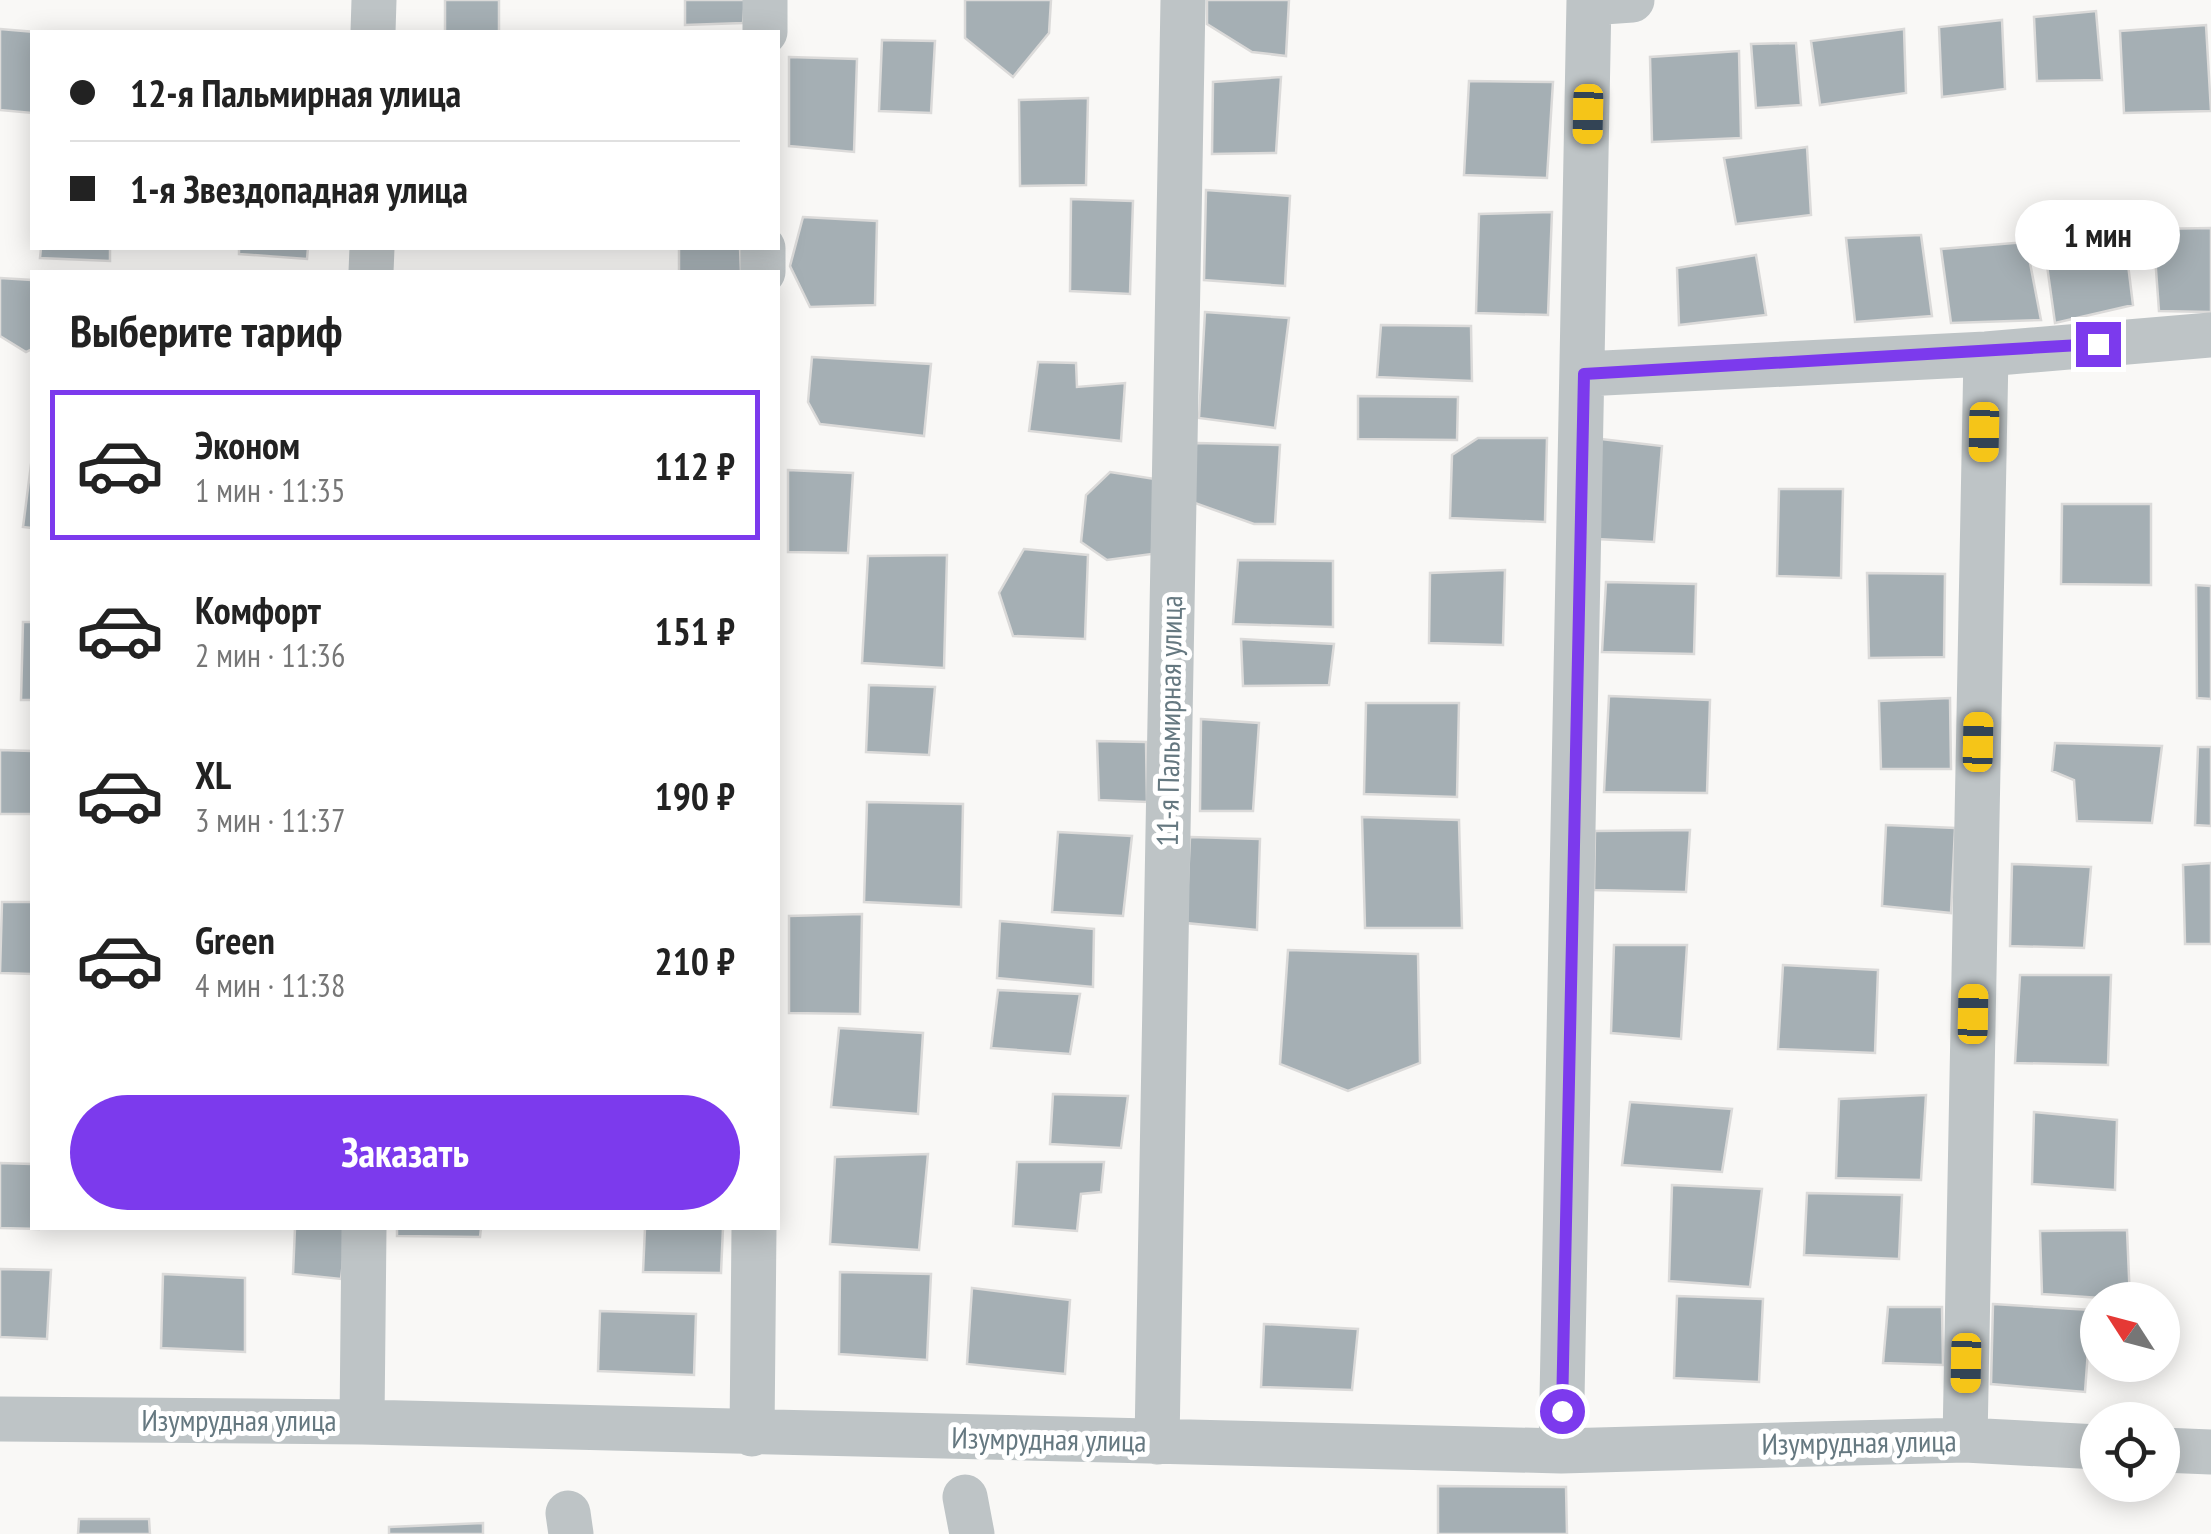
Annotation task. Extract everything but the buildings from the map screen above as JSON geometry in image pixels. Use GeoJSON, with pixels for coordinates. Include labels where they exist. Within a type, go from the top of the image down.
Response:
{"type":"FeatureCollection","features":[{"type":"Feature","properties":{"kind":"street"},"geometry":{"type":"LineString","coordinates":[[374,0],[374,30]]}},
{"type":"Feature","properties":{"kind":"street"},"geometry":{"type":"LineString","coordinates":[[765,30],[766,0]]}},
{"type":"Feature","properties":{"kind":"street","name":"11-я Пальмирная улица"},"geometry":{"type":"LineString","coordinates":[[1157,1442],[1183,0]]}},
{"type":"Feature","properties":{"kind":"street"},"geometry":{"type":"LineString","coordinates":[[1562,1450],[1584,374],[1604,1]]}},
{"type":"Feature","properties":{"kind":"street"},"geometry":{"type":"LineString","coordinates":[[1584,374],[1986,354],[2211,335]]}},
{"type":"Feature","properties":{"kind":"street"},"geometry":{"type":"LineString","coordinates":[[1965,1440],[1986,354]]}},
{"type":"Feature","properties":{"kind":"street"},"geometry":{"type":"LineString","coordinates":[[362,1422],[364,1230]]}},
{"type":"Feature","properties":{"kind":"street"},"geometry":{"type":"LineString","coordinates":[[752,1434],[754,1230]]}},
{"type":"Feature","properties":{"kind":"street","name":"Изумрудная улица"},"geometry":{"type":"LineString","coordinates":[[0,1419],[362,1422],[1562,1450],[1965,1440],[2080,1446]]}},
{"type":"Feature","properties":{"kind":"street"},"geometry":{"type":"LineString","coordinates":[[2180,1451],[2211,1452]]}},
{"type":"Feature","properties":{"kind":"route"},"geometry":{"type":"LineString","coordinates":[[1562,1411],[1584,374],[1986,354],[2098,344]]}}]}
